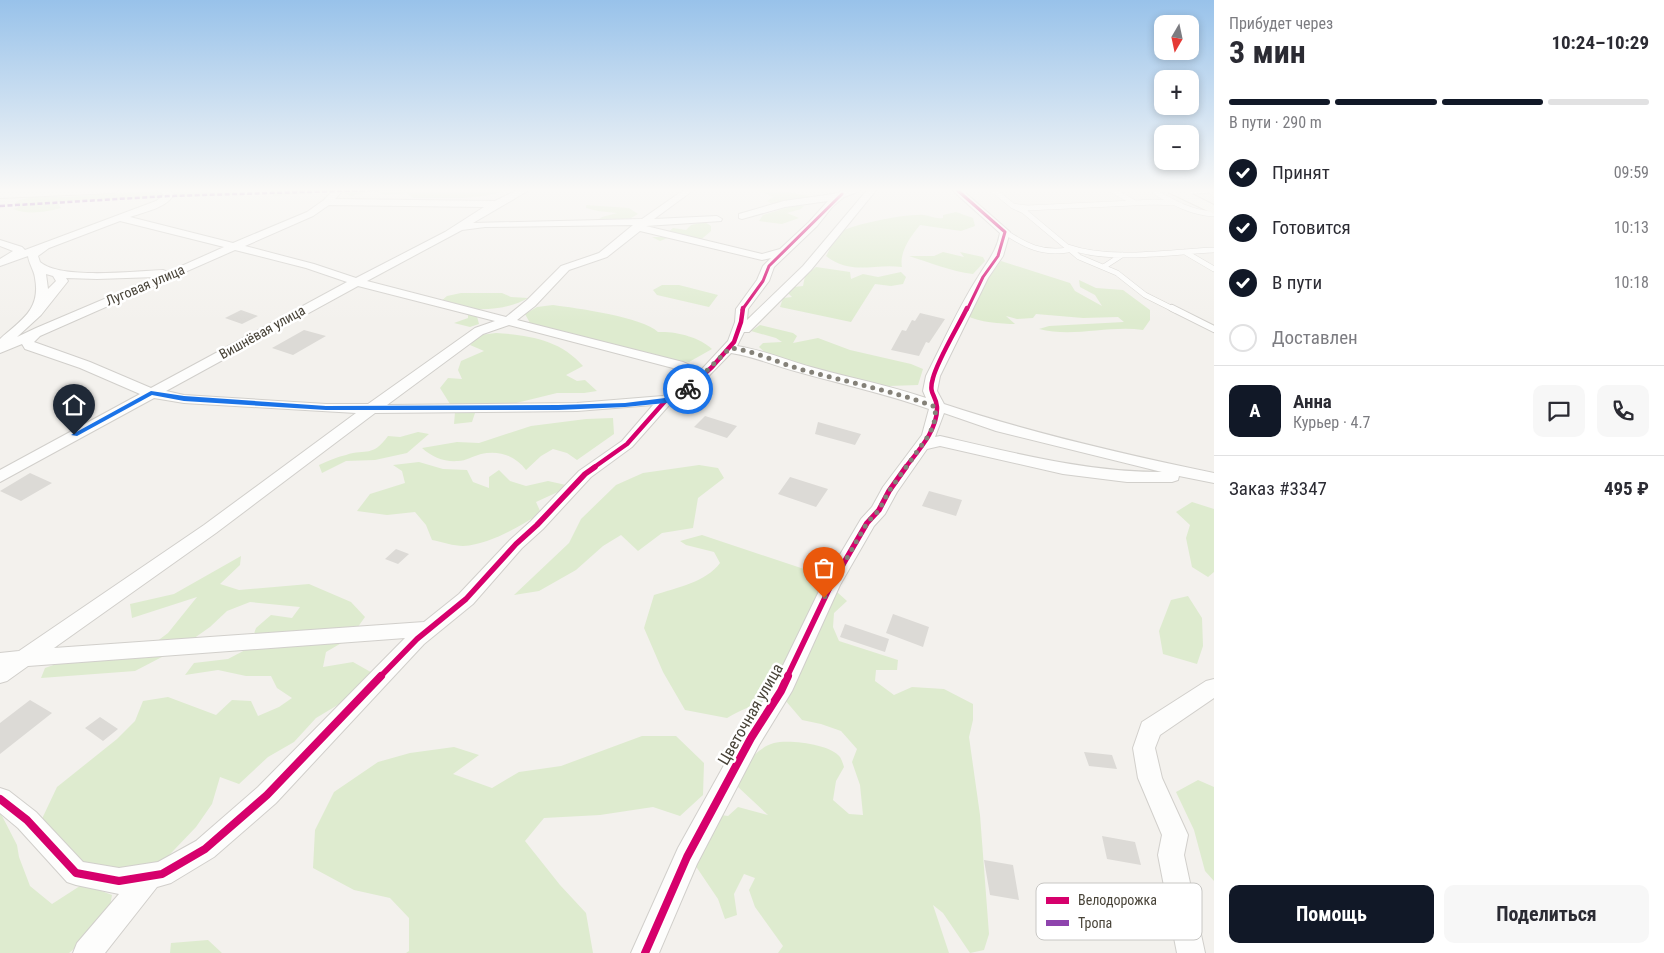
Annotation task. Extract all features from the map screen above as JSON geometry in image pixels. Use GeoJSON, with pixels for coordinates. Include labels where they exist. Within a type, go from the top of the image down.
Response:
{"type":"FeatureCollection","features":[{"type":"Feature","properties":{"kind":"street"},"geometry":{"type":"LineString","coordinates":[[3,262],[79,233]]}},
{"type":"Feature","properties":{"kind":"street"},"geometry":{"type":"LineString","coordinates":[[182,233],[310,266],[357,282],[678,365],[703,376]]}},
{"type":"Feature","properties":{"kind":"street","name":"Луговая улица"},"geometry":{"type":"LineString","coordinates":[[0,347],[266,233]]}},
{"type":"Feature","properties":{"kind":"street"},"geometry":{"type":"LineString","coordinates":[[0,675],[210,529],[282,473],[479,331],[508,321],[531,303],[565,268],[603,255],[630,233]]}},
{"type":"Feature","properties":{"kind":"street"},"geometry":{"type":"LineString","coordinates":[[667,233],[704,245],[755,256],[769,256],[782,252]]}},
{"type":"Feature","properties":{"kind":"street"},"geometry":{"type":"LineString","coordinates":[[766,357],[743,326],[742,309],[745,302],[763,281],[769,266],[803,233]]}},
{"type":"Feature","properties":{"kind":"street"},"geometry":{"type":"LineString","coordinates":[[0,799],[28,820],[76,873],[119,881],[162,874],[205,849],[267,795],[418,639],[466,599],[516,544],[537,525],[585,474],[627,444],[666,400],[691,386],[703,376],[730,348],[743,326],[807,268],[836,233]]}},
{"type":"Feature","properties":{"kind":"street","name":"Цветочная улица"},"geometry":{"type":"LineString","coordinates":[[645,953],[687,857],[750,738],[781,691],[831,585],[867,523],[879,510],[889,491],[934,424],[936,407],[930,391],[933,376],[983,277],[994,264],[1004,242],[1004,233]]}},
{"type":"Feature","properties":{"kind":"street","name":"Вишнёвая улица"},"geometry":{"type":"LineString","coordinates":[[0,477],[151,393],[449,234]]}},
{"type":"Feature","properties":{"kind":"street"},"geometry":{"type":"LineString","coordinates":[[0,243],[18,249],[20,252],[3,262]]}},
{"type":"Feature","properties":{"kind":"street"},"geometry":{"type":"LineString","coordinates":[[40,306],[43,287],[33,256],[45,246]]}},
{"type":"Feature","properties":{"kind":"street"},"geometry":{"type":"LineString","coordinates":[[38,267],[58,274],[117,275],[174,273]]}},
{"type":"Feature","properties":{"kind":"street"},"geometry":{"type":"LineString","coordinates":[[0,347],[37,312],[62,281],[58,274]]}},
{"type":"Feature","properties":{"kind":"street"},"geometry":{"type":"LineString","coordinates":[[40,331],[31,336],[27,342],[30,346],[84,365],[151,393],[184,399],[326,408],[577,407],[666,400]]}},
{"type":"Feature","properties":{"kind":"street"},"geometry":{"type":"LineString","coordinates":[[730,348],[766,357],[789,366],[897,394],[1038,438],[1214,478]]}},
{"type":"Feature","properties":{"kind":"street"},"geometry":{"type":"LineString","coordinates":[[921,446],[932,441],[953,443],[1034,464],[1089,473],[1127,477],[1214,478]]}},
{"type":"Feature","properties":{"kind":"street"},"geometry":{"type":"LineString","coordinates":[[0,661],[431,628]]}},
{"type":"Feature","properties":{"kind":"street"},"geometry":{"type":"LineString","coordinates":[[1177,883],[1171,854],[1175,835],[1150,778],[1144,748],[1150,729],[1214,686]]}},
{"type":"Feature","properties":{"kind":"street"},"geometry":{"type":"LineString","coordinates":[[87,953],[150,876]]}},
{"type":"Feature","properties":{"kind":"street"},"geometry":{"type":"LineString","coordinates":[[1188,940],[1191,953]]}},
{"type":"Feature","properties":{"kind":"lane"},"geometry":{"type":"LineString","coordinates":[[1006,233],[1026,246],[1041,252],[1059,252],[1068,250],[1068,247]]}},
{"type":"Feature","properties":{"kind":"lane"},"geometry":{"type":"LineString","coordinates":[[1051,233],[1079,257],[1117,273],[1145,295],[1214,329]]}},
{"type":"Feature","properties":{"kind":"lane"},"geometry":{"type":"LineString","coordinates":[[1068,247],[1086,253],[1122,255],[1214,250]]}},
{"type":"Feature","properties":{"kind":"lane"},"geometry":{"type":"LineString","coordinates":[[1183,252],[1214,269]]}},
{"type":"Feature","properties":{"kind":"lane"},"geometry":{"type":"LineString","coordinates":[[1106,268],[1105,266],[1108,263],[1122,255]]}},
{"type":"Feature","properties":{"kind":"lane"},"geometry":{"type":"LineString","coordinates":[[1197,321],[1214,321]]}},
{"type":"Feature","properties":{"kind":"green space"},"geometry":{"type":"Polygon","coordinates":[[[666,233],[708,233],[697,243],[688,240],[684,235],[675,235],[660,241],[652,237],[662,237],[666,233]]]}},
{"type":"Feature","properties":{"kind":"green space"},"geometry":{"type":"Polygon","coordinates":[[[914,233],[904,250],[902,267],[863,268],[845,266],[826,256],[836,235],[914,233]]]}},
{"type":"Feature","properties":{"kind":"green space"},"geometry":{"type":"Polygon","coordinates":[[[943,252],[964,257],[960,252],[983,257],[985,261],[973,274],[948,269],[909,256],[934,256],[943,252]]]}},
{"type":"Feature","properties":{"kind":"green space"},"geometry":{"type":"Polygon","coordinates":[[[1001,261],[1070,283],[1075,291],[1102,306],[1095,295],[1080,287],[1079,280],[1096,288],[1123,290],[1150,310],[1150,320],[1143,330],[1117,329],[1065,332],[1039,329],[1049,326],[1124,322],[1118,317],[1083,318],[1036,314],[1033,318],[1017,319],[1006,316],[1015,324],[1009,324],[984,321],[967,316],[979,291],[1001,261]]]}},
{"type":"Feature","properties":{"kind":"green space"},"geometry":{"type":"Polygon","coordinates":[[[816,267],[850,272],[851,279],[863,274],[878,277],[901,272],[906,277],[903,284],[891,286],[875,284],[851,322],[780,307],[783,298],[792,297],[786,291],[794,287],[803,286],[805,276],[816,267]]]}},
{"type":"Feature","properties":{"kind":"green space"},"geometry":{"type":"Polygon","coordinates":[[[662,285],[679,285],[718,295],[709,307],[657,295],[653,290],[662,285]]]}},
{"type":"Feature","properties":{"kind":"green space"},"geometry":{"type":"Polygon","coordinates":[[[461,293],[502,293],[511,297],[528,298],[516,304],[502,307],[475,309],[479,324],[470,327],[454,323],[468,318],[468,311],[440,302],[447,296],[461,293]]]}},
{"type":"Feature","properties":{"kind":"green space"},"geometry":{"type":"Polygon","coordinates":[[[553,305],[624,318],[638,322],[658,332],[694,338],[712,349],[689,362],[662,358],[530,323],[525,314],[537,307],[553,305]]]}},
{"type":"Feature","properties":{"kind":"green space"},"geometry":{"type":"Polygon","coordinates":[[[760,325],[793,333],[797,336],[793,343],[818,338],[850,350],[911,364],[923,369],[918,385],[858,384],[769,356],[759,347],[763,343],[782,342],[776,338],[751,331],[760,325]]]}},
{"type":"Feature","properties":{"kind":"green space"},"geometry":{"type":"Polygon","coordinates":[[[496,333],[532,337],[565,350],[583,366],[566,375],[577,381],[585,380],[597,391],[557,393],[475,413],[472,422],[454,424],[455,412],[440,388],[448,378],[462,379],[458,370],[461,361],[484,351],[470,345],[480,335],[496,333]]]}},
{"type":"Feature","properties":{"kind":"green space"},"geometry":{"type":"Polygon","coordinates":[[[613,418],[614,434],[577,460],[567,453],[553,449],[541,456],[526,470],[511,457],[500,453],[487,453],[464,460],[448,461],[430,454],[422,448],[457,442],[479,443],[531,426],[586,419],[613,418]]]}},
{"type":"Feature","properties":{"kind":"green space"},"geometry":{"type":"Polygon","coordinates":[[[418,432],[429,434],[407,453],[375,460],[346,461],[322,473],[319,465],[326,462],[353,453],[373,450],[388,436],[400,437],[418,432]]]}},
{"type":"Feature","properties":{"kind":"green space"},"geometry":{"type":"Polygon","coordinates":[[[419,462],[443,469],[467,470],[473,482],[489,488],[489,477],[499,470],[510,481],[526,486],[548,481],[566,485],[560,491],[536,502],[541,513],[504,534],[473,545],[452,545],[432,540],[426,525],[415,512],[387,515],[357,511],[370,494],[405,483],[402,471],[393,465],[419,462]]]}},
{"type":"Feature","properties":{"kind":"green space"},"geometry":{"type":"Polygon","coordinates":[[[699,465],[718,468],[724,478],[698,498],[693,528],[662,533],[638,551],[621,535],[603,546],[576,570],[539,591],[514,595],[569,543],[581,519],[616,485],[643,473],[699,465]]]}},
{"type":"Feature","properties":{"kind":"green space"},"geometry":{"type":"Polygon","coordinates":[[[1192,502],[1214,509],[1214,572],[1208,577],[1192,567],[1186,538],[1190,525],[1176,512],[1192,502]]]}},
{"type":"Feature","properties":{"kind":"green space"},"geometry":{"type":"Polygon","coordinates":[[[702,535],[810,571],[830,570],[837,592],[847,601],[834,613],[833,627],[839,641],[898,660],[897,670],[876,670],[875,681],[894,695],[912,687],[944,689],[973,704],[973,720],[969,737],[980,815],[989,934],[984,950],[970,953],[943,913],[933,905],[949,953],[778,953],[783,946],[755,907],[749,890],[755,878],[744,874],[734,894],[737,915],[725,919],[718,899],[695,865],[714,814],[728,816],[738,807],[768,815],[738,787],[738,771],[759,751],[774,743],[799,742],[819,746],[835,753],[840,757],[844,767],[836,781],[833,800],[849,814],[863,815],[860,785],[852,762],[857,749],[841,731],[802,720],[785,700],[769,701],[755,705],[727,718],[685,710],[663,672],[644,628],[654,595],[699,580],[714,570],[720,563],[714,552],[686,545],[680,541],[702,535]]]}},
{"type":"Feature","properties":{"kind":"green space"},"geometry":{"type":"Polygon","coordinates":[[[241,556],[240,565],[220,584],[239,590],[309,584],[351,602],[365,617],[350,638],[326,652],[323,667],[353,662],[376,675],[346,700],[316,718],[294,742],[268,757],[239,784],[220,777],[212,804],[196,827],[154,871],[124,873],[84,864],[40,823],[57,787],[117,739],[135,721],[143,701],[168,697],[216,715],[232,700],[251,701],[258,716],[279,707],[292,698],[277,688],[271,676],[246,676],[218,670],[185,675],[194,663],[228,659],[249,648],[256,628],[271,615],[292,618],[300,607],[250,602],[227,611],[210,627],[183,646],[135,671],[41,678],[45,668],[70,659],[148,648],[168,633],[197,597],[132,618],[130,604],[174,594],[241,556]]]}},
{"type":"Feature","properties":{"kind":"green space"},"geometry":{"type":"Polygon","coordinates":[[[1188,596],[1202,618],[1203,646],[1197,664],[1163,654],[1159,631],[1171,600],[1188,596]]]}},
{"type":"Feature","properties":{"kind":"green space"},"geometry":{"type":"Polygon","coordinates":[[[642,736],[676,736],[704,763],[703,795],[680,816],[653,807],[600,815],[544,818],[525,841],[560,885],[586,913],[593,953],[406,953],[409,951],[409,918],[390,898],[354,890],[313,868],[315,830],[334,792],[378,762],[410,753],[454,747],[479,755],[453,774],[492,788],[519,772],[561,766],[642,736]]]}},
{"type":"Feature","properties":{"kind":"green space"},"geometry":{"type":"Polygon","coordinates":[[[1198,780],[1214,787],[1214,881],[1205,871],[1194,830],[1176,792],[1198,780]]]}},
{"type":"Feature","properties":{"kind":"green space"},"geometry":{"type":"Polygon","coordinates":[[[0,812],[17,845],[19,857],[30,886],[52,904],[83,884],[112,895],[107,922],[69,953],[0,953],[0,812]]]}},
{"type":"Feature","properties":{"kind":"green space"},"geometry":{"type":"Polygon","coordinates":[[[208,940],[222,953],[170,953],[171,943],[208,940]]]}},
{"type":"Feature","properties":{"kind":"building"},"geometry":{"type":"Polygon","coordinates":[[[241,310],[258,316],[242,324],[225,318],[241,310]]]}},
{"type":"Feature","properties":{"kind":"building"},"geometry":{"type":"Polygon","coordinates":[[[920,313],[945,319],[929,343],[926,342],[919,356],[891,350],[902,330],[906,331],[912,320],[915,321],[920,313]]]}},
{"type":"Feature","properties":{"kind":"building"},"geometry":{"type":"Polygon","coordinates":[[[304,330],[326,336],[293,355],[272,348],[304,330]]]}},
{"type":"Feature","properties":{"kind":"building"},"geometry":{"type":"Polygon","coordinates":[[[705,416],[737,426],[727,438],[694,427],[705,416]]]}},
{"type":"Feature","properties":{"kind":"building"},"geometry":{"type":"Polygon","coordinates":[[[818,422],[861,434],[855,445],[815,434],[818,422]]]}},
{"type":"Feature","properties":{"kind":"building"},"geometry":{"type":"Polygon","coordinates":[[[30,473],[52,483],[21,501],[0,491],[30,473]]]}},
{"type":"Feature","properties":{"kind":"building"},"geometry":{"type":"Polygon","coordinates":[[[790,477],[828,489],[816,507],[778,494],[790,477]]]}},
{"type":"Feature","properties":{"kind":"building"},"geometry":{"type":"Polygon","coordinates":[[[929,491],[962,500],[956,516],[922,506],[929,491]]]}},
{"type":"Feature","properties":{"kind":"building"},"geometry":{"type":"Polygon","coordinates":[[[396,549],[409,554],[398,564],[385,559],[396,549]]]}},
{"type":"Feature","properties":{"kind":"building"},"geometry":{"type":"Polygon","coordinates":[[[893,614],[929,627],[923,647],[886,633],[893,614]]]}},
{"type":"Feature","properties":{"kind":"building"},"geometry":{"type":"Polygon","coordinates":[[[845,624],[889,639],[885,652],[840,637],[845,624]]]}},
{"type":"Feature","properties":{"kind":"building"},"geometry":{"type":"Polygon","coordinates":[[[30,700],[52,713],[0,754],[0,723],[30,700]]]}},
{"type":"Feature","properties":{"kind":"building"},"geometry":{"type":"Polygon","coordinates":[[[100,717],[118,729],[103,741],[85,728],[100,717]]]}},
{"type":"Feature","properties":{"kind":"building"},"geometry":{"type":"Polygon","coordinates":[[[1084,752],[1112,755],[1117,769],[1089,766],[1084,752]]]}},
{"type":"Feature","properties":{"kind":"building"},"geometry":{"type":"Polygon","coordinates":[[[1102,836],[1135,842],[1141,865],[1107,859],[1102,836]]]}},
{"type":"Feature","properties":{"kind":"building"},"geometry":{"type":"Polygon","coordinates":[[[984,860],[1013,865],[1019,900],[990,895],[984,860]]]}},
{"type":"Feature","properties":{"kind":"cycle path"},"geometry":{"type":"LineString","coordinates":[[0,799],[27,820],[76,873],[119,881],[162,874],[205,849],[267,795],[417,639],[466,599],[516,544],[537,525],[585,474],[627,444],[666,400],[691,386],[712,367],[734,342],[741,322],[742,309],[763,281],[769,266],[803,233]]}},
{"type":"Feature","properties":{"kind":"cycle path"},"geometry":{"type":"LineString","coordinates":[[645,953],[687,857],[751,738],[781,691],[831,585],[867,523],[879,510],[889,491],[929,435],[936,415],[937,405],[930,391],[933,376],[983,277],[998,256],[1003,245],[1005,233]]}},
{"type":"Feature","properties":{"kind":"way so far"},"geometry":{"type":"LineString","coordinates":[[688,389],[730,348],[756,353],[789,366],[854,382],[936,407],[934,424],[929,435],[889,491],[879,510],[867,523],[824,598]]}},
{"type":"Feature","properties":{"kind":"route"},"geometry":{"type":"LineString","coordinates":[[74,435],[151,393],[184,399],[326,408],[558,408],[625,405],[666,400],[688,389]]}}]}
